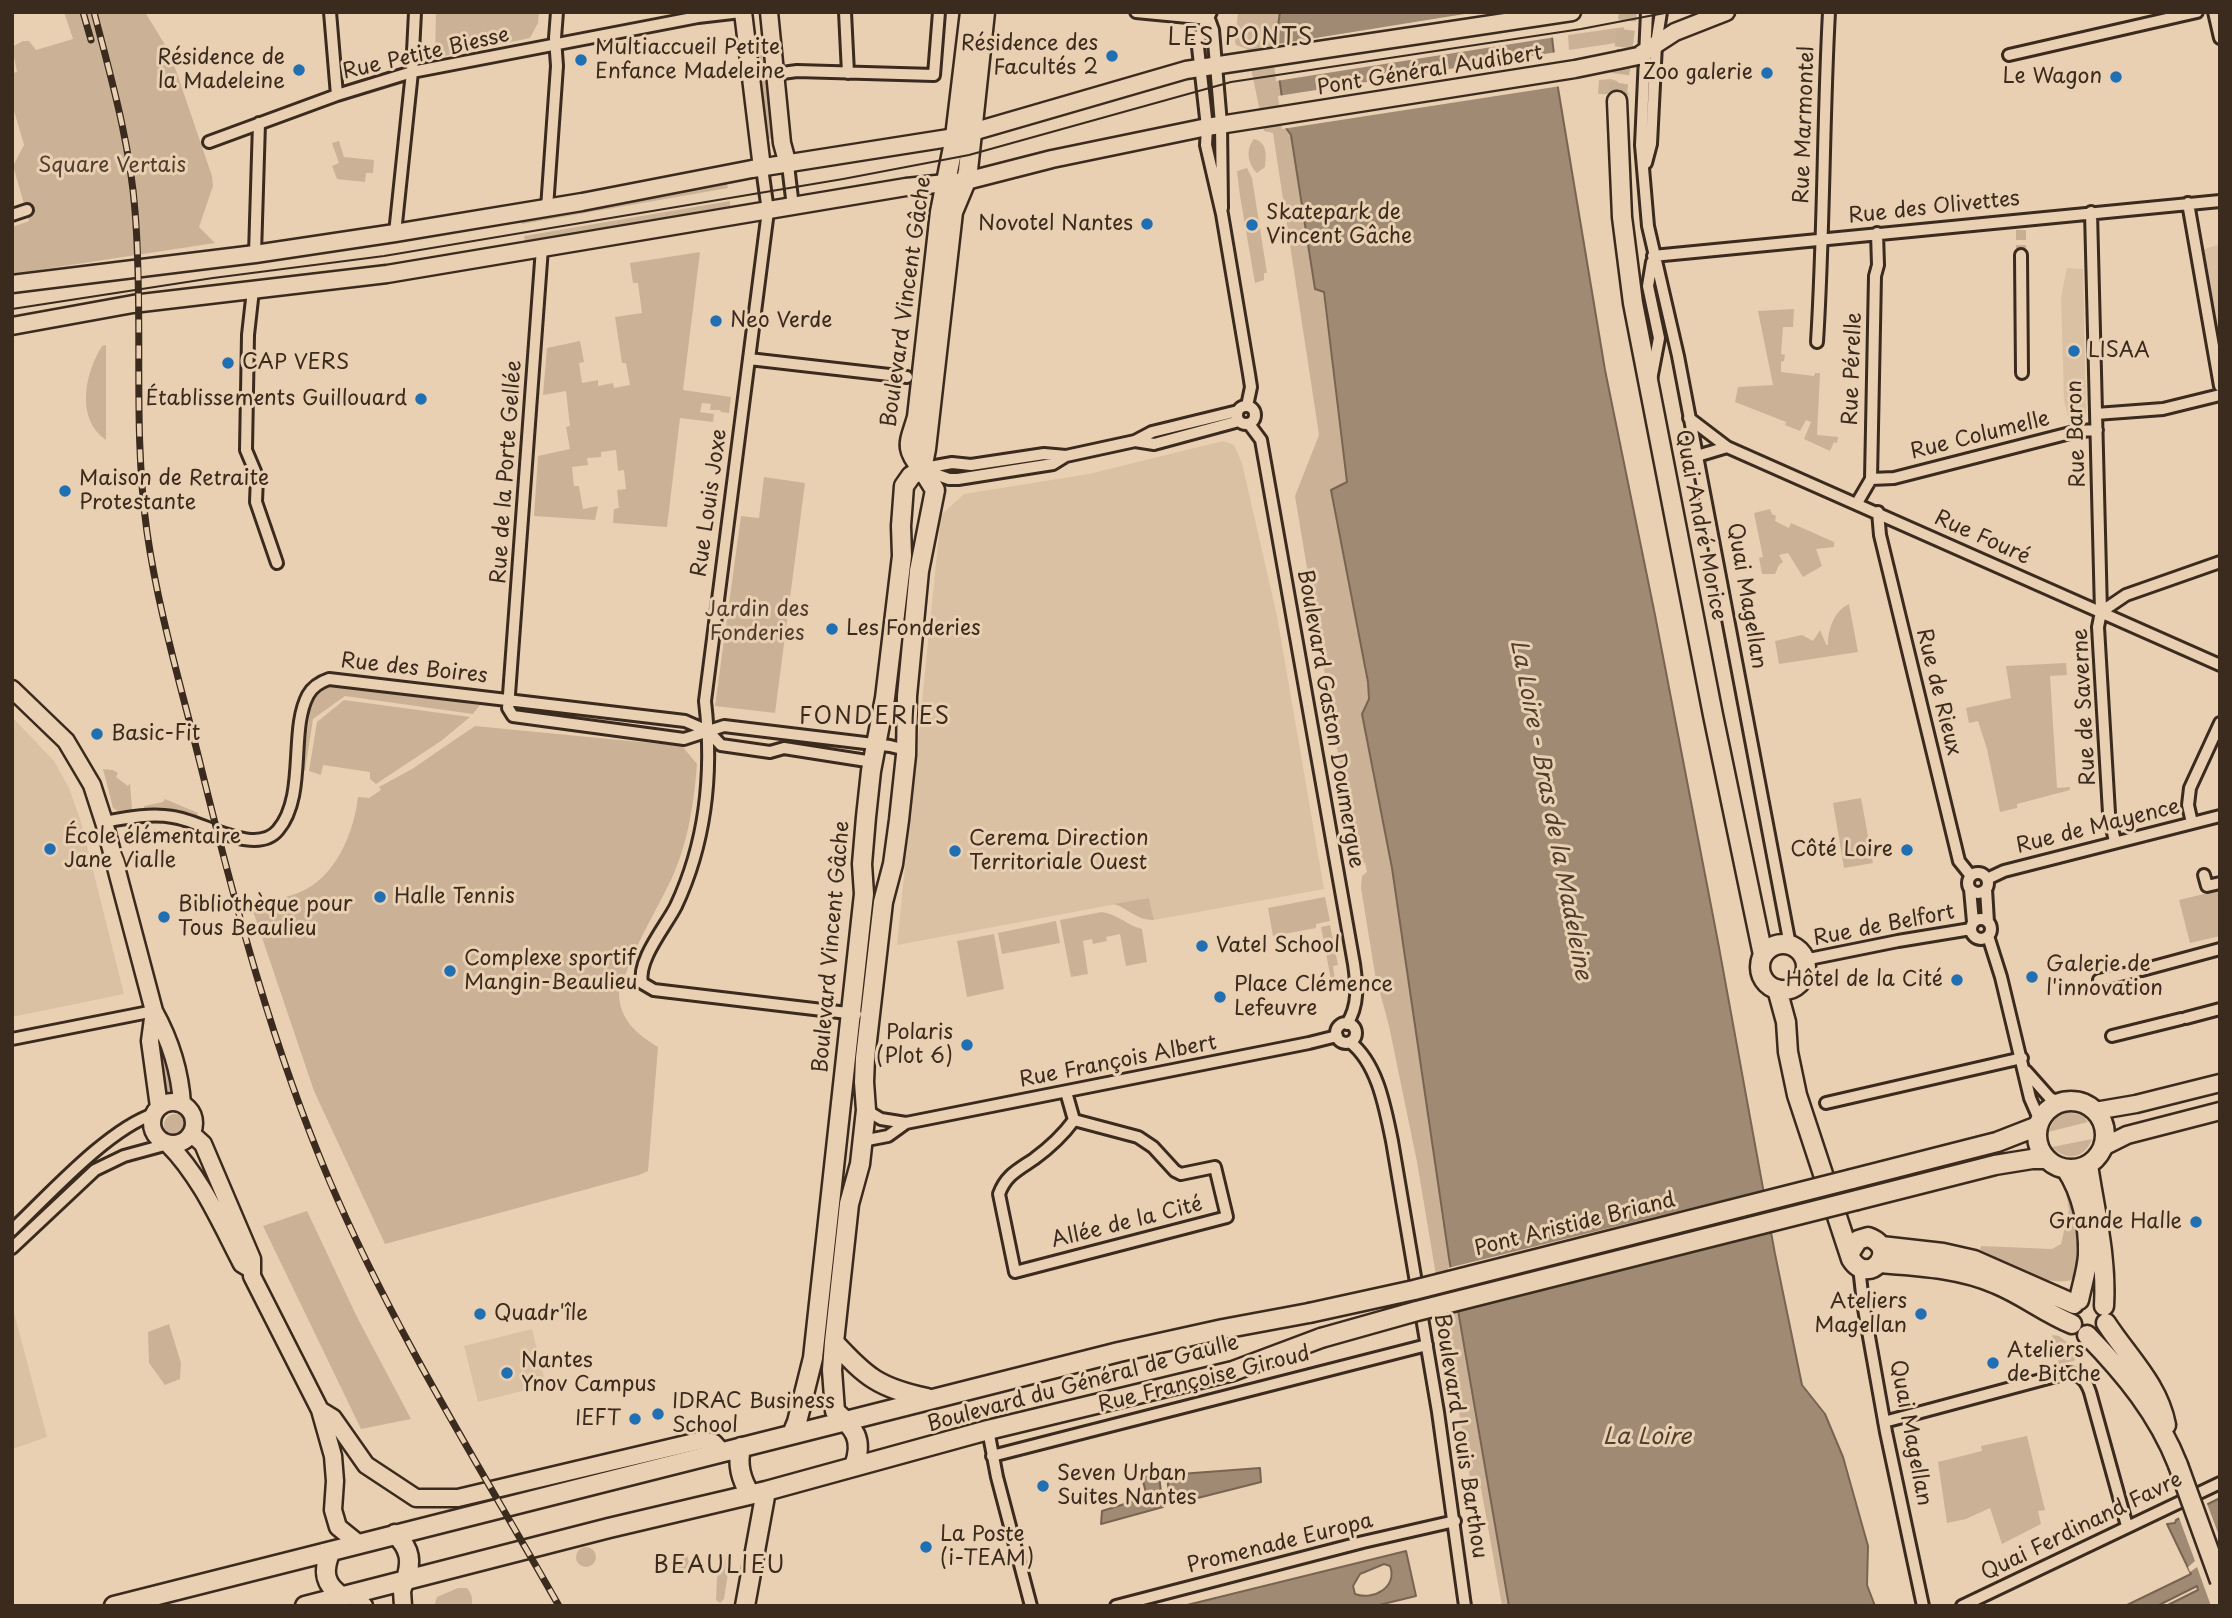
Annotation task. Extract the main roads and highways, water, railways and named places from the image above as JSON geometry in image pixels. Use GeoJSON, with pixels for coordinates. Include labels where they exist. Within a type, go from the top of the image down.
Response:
{"type":"FeatureCollection","features":[{"type":"Feature","properties":{"kind":"main road"},"geometry":{"type":"LineString","coordinates":[[742,12],[762,168]]}},
{"type":"Feature","properties":{"kind":"main road"},"geometry":{"type":"LineString","coordinates":[[769,12],[782,143],[788,165]]}},
{"type":"Feature","properties":{"kind":"main road"},"geometry":{"type":"LineString","coordinates":[[963,135],[970,12]]}},
{"type":"Feature","properties":{"kind":"main road"},"geometry":{"type":"LineString","coordinates":[[963,135],[985,12]]}},
{"type":"Feature","properties":{"kind":"main road","name":"Pont Général Audibert"},"geometry":{"type":"LineString","coordinates":[[12,284],[255,254],[547,208],[762,168],[963,135],[1208,66],[1572,12]]}},
{"type":"Feature","properties":{"kind":"main road","name":"Pont Général Audibert"},"geometry":{"type":"LineString","coordinates":[[12,326],[133,304],[387,274],[916,186],[966,181],[1052,159],[1214,125],[1619,60],[1646,50],[1682,29],[1726,12]]}},
{"type":"Feature","properties":{"kind":"main road","name":"Quai André Morice"},"geometry":{"type":"LineString","coordinates":[[1618,101],[1623,228],[1633,303],[1713,715],[1763,955]]}},
{"type":"Feature","properties":{"kind":"main road","name":"Boulevard Vincent Gâche"},"geometry":{"type":"LineString","coordinates":[[792,1434],[813,1357],[864,894],[862,864],[874,753],[885,698],[902,556],[904,486],[911,476],[922,469],[926,449],[953,212],[966,181],[963,135]]}},
{"type":"Feature","properties":{"kind":"main road","name":"Boulevard Vincent Gâche"},"geometry":{"type":"LineString","coordinates":[[847,1421],[835,1411],[832,1370],[834,1342],[849,1204],[860,1164],[866,1110],[864,1082],[883,902],[892,864],[906,750],[906,696],[911,645],[924,540],[935,490],[913,459],[908,447],[917,417],[922,383],[945,183],[963,135]]}},
{"type":"Feature","properties":{"kind":"main road"},"geometry":{"type":"LineString","coordinates":[[12,689],[66,741],[92,785],[154,1011],[168,1036],[181,1088],[182,1104]]}},
{"type":"Feature","properties":{"kind":"main road"},"geometry":{"type":"LineString","coordinates":[[1790,945],[1799,951],[1804,960],[1804,974],[1796,985],[1787,990],[1768,985],[1761,975],[1760,963],[1763,955],[1773,946],[1790,945]]}},
{"type":"Feature","properties":{"kind":"main road","name":"Quai Magellan"},"geometry":{"type":"LineString","coordinates":[[1786,1022],[1796,985]]}},
{"type":"Feature","properties":{"kind":"main road","name":"Quai Magellan"},"geometry":{"type":"LineString","coordinates":[[1777,989],[1786,1022],[1788,1052],[1797,1095],[1841,1231],[1855,1259]]}},
{"type":"Feature","properties":{"kind":"main road"},"geometry":{"type":"LineString","coordinates":[[154,1011],[150,1041],[157,1111],[152,1125],[161,1141],[169,1144],[183,1143],[192,1133],[194,1116],[182,1104],[170,1102],[157,1111]]}},
{"type":"Feature","properties":{"kind":"main road"},"geometry":{"type":"LineString","coordinates":[[2095,1111],[2136,1104],[2220,1083]]}},
{"type":"Feature","properties":{"kind":"main road"},"geometry":{"type":"LineString","coordinates":[[2079,1102],[2095,1111],[2104,1127],[2103,1147],[2097,1157],[2088,1165],[2077,1169],[2056,1166],[2047,1159],[2038,1143],[2040,1124],[2049,1110],[2060,1103],[2079,1102]]}},
{"type":"Feature","properties":{"kind":"main road"},"geometry":{"type":"LineString","coordinates":[[2103,1147],[2127,1135],[2220,1111]]}},
{"type":"Feature","properties":{"kind":"main road","name":"Pont Aristide Briand"},"geometry":{"type":"LineString","coordinates":[[1309,1313],[1414,1290],[1997,1142],[2040,1124]]}},
{"type":"Feature","properties":{"kind":"main road"},"geometry":{"type":"LineString","coordinates":[[192,1133],[203,1144],[211,1161],[252,1259],[253,1276],[320,1410],[333,1456],[333,1510],[338,1527],[359,1544]]}},
{"type":"Feature","properties":{"kind":"main road"},"geometry":{"type":"LineString","coordinates":[[169,1144],[202,1190],[242,1264],[252,1270]]}},
{"type":"Feature","properties":{"kind":"main road","name":"Boulevard du Général de Gaulle"},"geometry":{"type":"LineString","coordinates":[[305,1606],[353,1599],[511,1553],[758,1492],[988,1430],[1233,1371],[1321,1338],[1417,1311],[1995,1165],[2047,1159]]}},
{"type":"Feature","properties":{"kind":"main road"},"geometry":{"type":"LineString","coordinates":[[1941,1261],[1997,1284],[2079,1330],[2098,1332],[2105,1314],[2106,1281],[2088,1165]]}},
{"type":"Feature","properties":{"kind":"main road"},"geometry":{"type":"LineString","coordinates":[[2066,1169],[2079,1195],[2087,1235],[2087,1263],[2070,1318],[2131,1382],[2150,1409],[2175,1457]]}},
{"type":"Feature","properties":{"kind":"main road","name":"Quai Magellan"},"geometry":{"type":"LineString","coordinates":[[1836,1209],[1864,1238]]}},
{"type":"Feature","properties":{"kind":"main road"},"geometry":{"type":"LineString","coordinates":[[1864,1238],[1875,1240],[1880,1254],[1872,1268],[1855,1259],[1855,1242],[1864,1238]]}},
{"type":"Feature","properties":{"kind":"main road"},"geometry":{"type":"LineString","coordinates":[[1880,1254],[1991,1267],[2077,1302],[2093,1298],[2158,1397],[2175,1457],[2220,1581]]}},
{"type":"Feature","properties":{"kind":"main road","name":"Boulevard du Général de Gaulle"},"geometry":{"type":"LineString","coordinates":[[114,1606],[1119,1352],[1309,1313]]}},
{"type":"Feature","properties":{"kind":"main road"},"geometry":{"type":"LineString","coordinates":[[834,1342],[862,1373],[880,1384],[934,1399]]}},
{"type":"Feature","properties":{"kind":"main road"},"geometry":{"type":"LineString","coordinates":[[320,1410],[333,1418],[366,1465],[415,1498],[458,1498],[703,1440],[714,1443],[722,1452]]}},
{"type":"Feature","properties":{"kind":"main road"},"geometry":{"type":"LineString","coordinates":[[847,1421],[854,1430],[857,1441],[858,1455],[854,1466]]}},
{"type":"Feature","properties":{"kind":"main road"},"geometry":{"type":"LineString","coordinates":[[741,1447],[739,1458],[743,1483],[758,1492],[746,1606]]}},
{"type":"Feature","properties":{"kind":"main road"},"geometry":{"type":"LineString","coordinates":[[338,1527],[332,1538],[325,1576],[331,1587],[353,1599]]}},
{"type":"Feature","properties":{"kind":"main road"},"geometry":{"type":"LineString","coordinates":[[395,1534],[410,1554],[410,1568],[402,1591],[402,1606]]}},
{"type":"Feature","properties":{"kind":"water","name":"La Loire"},"geometry":{"type":"Polygon","coordinates":[[[1280,12],[1549,12],[1558,88],[1605,370],[1718,942],[1775,1254],[1802,1385],[1825,1414],[1843,1457],[1868,1546],[1867,1585],[1875,1606],[1509,1606],[1449,1258],[1392,868],[1362,714],[1369,699],[1368,682],[1331,490],[1347,482],[1324,292],[1315,289],[1291,135],[1286,128],[1275,46],[1280,12]]]}},
{"type":"Feature","properties":{"kind":"water"},"geometry":{"type":"Polygon","coordinates":[[[1260,1468],[1261,1482],[1170,1505],[1167,1475],[1260,1468]]]}},
{"type":"Feature","properties":{"kind":"water"},"geometry":{"type":"Polygon","coordinates":[[[1159,1476],[1163,1507],[1101,1524],[1102,1511],[1147,1497],[1142,1477],[1159,1476]]]}},
{"type":"Feature","properties":{"kind":"water"},"geometry":{"type":"Polygon","coordinates":[[[2220,1498],[2220,1606],[2166,1606],[2198,1590],[2197,1586],[2157,1606],[2125,1606],[2191,1574],[2167,1524],[2175,1523],[2176,1520],[2220,1498]]]}},
{"type":"Feature","properties":{"kind":"water"},"geometry":{"type":"Polygon","coordinates":[[[1406,1551],[1416,1596],[1375,1606],[1183,1606],[1406,1551]],[[1384,1564],[1360,1574],[1353,1586],[1355,1594],[1369,1596],[1387,1586],[1392,1574],[1390,1566],[1384,1564]]]}},
{"type":"Feature","properties":{"kind":"tunnel"},"geometry":{"type":"LineString","coordinates":[[1617,101],[1628,12]]}},
{"type":"Feature","properties":{"kind":"tunnel"},"geometry":{"type":"LineString","coordinates":[[2021,228],[2021,255]]}},
{"type":"Feature","properties":{"kind":"tram line"},"geometry":{"type":"LineString","coordinates":[[12,309],[213,278],[384,256],[843,179],[969,155],[1231,82],[1581,29],[1670,12]]}},
{"type":"Feature","properties":{"kind":"railway"},"geometry":{"type":"LineString","coordinates":[[83,12],[91,40]]}},
{"type":"Feature","properties":{"kind":"railway"},"geometry":{"type":"LineString","coordinates":[[94,12],[119,111],[129,160],[135,211],[139,291],[140,452],[147,532],[178,677],[256,975],[309,1131],[355,1237],[409,1344],[559,1606]]}},
{"type":"Feature","properties":{"kind":"place","name":"Résidence des Facultés 2"},"geometry":{"type":"Point","coordinates":[1112,56]}},
{"type":"Feature","properties":{"kind":"place","name":"Multiaccueil Petite Enfance Madeleine"},"geometry":{"type":"Point","coordinates":[581,60]}},
{"type":"Feature","properties":{"kind":"place","name":"Résidence de la Madeleine"},"geometry":{"type":"Point","coordinates":[299,70]}},
{"type":"Feature","properties":{"kind":"place","name":"Zoo galerie"},"geometry":{"type":"Point","coordinates":[1767,73]}},
{"type":"Feature","properties":{"kind":"place","name":"Le Wagon"},"geometry":{"type":"Point","coordinates":[2116,77]}},
{"type":"Feature","properties":{"kind":"place","name":"Novotel Nantes"},"geometry":{"type":"Point","coordinates":[1147,224]}},
{"type":"Feature","properties":{"kind":"place","name":"Skatepark de Vincent Gâche"},"geometry":{"type":"Point","coordinates":[1252,225]}},
{"type":"Feature","properties":{"kind":"place","name":"Neo Verde"},"geometry":{"type":"Point","coordinates":[716,321]}},
{"type":"Feature","properties":{"kind":"place","name":"LISAA"},"geometry":{"type":"Point","coordinates":[2074,351]}},
{"type":"Feature","properties":{"kind":"place","name":"CAP VERS"},"geometry":{"type":"Point","coordinates":[228,363]}},
{"type":"Feature","properties":{"kind":"place","name":"Établissements Guillouard"},"geometry":{"type":"Point","coordinates":[421,399]}},
{"type":"Feature","properties":{"kind":"place","name":"Maison de Retraite Protestante"},"geometry":{"type":"Point","coordinates":[65,491]}},
{"type":"Feature","properties":{"kind":"place","name":"Les Fonderies"},"geometry":{"type":"Point","coordinates":[832,629]}},
{"type":"Feature","properties":{"kind":"place","name":"Basic-Fit"},"geometry":{"type":"Point","coordinates":[97,734]}},
{"type":"Feature","properties":{"kind":"place","name":"École élémentaire Jane Vialle"},"geometry":{"type":"Point","coordinates":[50,849]}},
{"type":"Feature","properties":{"kind":"place","name":"Côté Loire"},"geometry":{"type":"Point","coordinates":[1907,850]}},
{"type":"Feature","properties":{"kind":"place","name":"Cerema Direction Territoriale Ouest"},"geometry":{"type":"Point","coordinates":[955,851]}},
{"type":"Feature","properties":{"kind":"place","name":"Halle Tennis"},"geometry":{"type":"Point","coordinates":[380,897]}},
{"type":"Feature","properties":{"kind":"place","name":"Bibliothèque pour Tous Beaulieu"},"geometry":{"type":"Point","coordinates":[164,917]}},
{"type":"Feature","properties":{"kind":"place","name":"Vatel School"},"geometry":{"type":"Point","coordinates":[1202,946]}},
{"type":"Feature","properties":{"kind":"place","name":"Complexe sportif Mangin-Beaulieu"},"geometry":{"type":"Point","coordinates":[450,971]}},
{"type":"Feature","properties":{"kind":"place","name":"Galerie de l'innovation"},"geometry":{"type":"Point","coordinates":[2032,977]}},
{"type":"Feature","properties":{"kind":"place","name":"Hôtel de la Cité"},"geometry":{"type":"Point","coordinates":[1957,980]}},
{"type":"Feature","properties":{"kind":"place","name":"Place Clémence Lefeuvre"},"geometry":{"type":"Point","coordinates":[1220,997]}},
{"type":"Feature","properties":{"kind":"place","name":"Polaris (Plot 6)"},"geometry":{"type":"Point","coordinates":[967,1045]}},
{"type":"Feature","properties":{"kind":"place","name":"Grande Halle"},"geometry":{"type":"Point","coordinates":[2196,1222]}},
{"type":"Feature","properties":{"kind":"place","name":"Quadr'île"},"geometry":{"type":"Point","coordinates":[480,1314]}},
{"type":"Feature","properties":{"kind":"place","name":"Ateliers Magellan"},"geometry":{"type":"Point","coordinates":[1921,1314]}},
{"type":"Feature","properties":{"kind":"place","name":"Ateliers de Bitche"},"geometry":{"type":"Point","coordinates":[1993,1363]}},
{"type":"Feature","properties":{"kind":"place","name":"Nantes Ynov Campus"},"geometry":{"type":"Point","coordinates":[507,1373]}},
{"type":"Feature","properties":{"kind":"place","name":"IDRAC Business School"},"geometry":{"type":"Point","coordinates":[658,1414]}},
{"type":"Feature","properties":{"kind":"place","name":"IEFT"},"geometry":{"type":"Point","coordinates":[635,1419]}},
{"type":"Feature","properties":{"kind":"place","name":"Seven Urban Suites Nantes"},"geometry":{"type":"Point","coordinates":[1043,1486]}},
{"type":"Feature","properties":{"kind":"place","name":"La Poste (i-TEAM)"},"geometry":{"type":"Point","coordinates":[926,1547]}},
{"type":"Feature","properties":{"kind":"district","name":"LES PONTS"},"geometry":{"type":"Point","coordinates":[1241,39]}},
{"type":"Feature","properties":{"kind":"district","name":"FONDERIES"},"geometry":{"type":"Point","coordinates":[875,718]}},
{"type":"Feature","properties":{"kind":"district","name":"BEAULIEU"},"geometry":{"type":"Point","coordinates":[720,1567]}},
{"type":"Feature","properties":{"kind":"park label","name":"Square Vertais"},"geometry":{"type":"Point","coordinates":[112,166]}},
{"type":"Feature","properties":{"kind":"park label","name":"Jardin des Fonderies"},"geometry":{"type":"Point","coordinates":[757,622]}},
{"type":"Feature","properties":{"kind":"water label","name":"La Loire - Bras de la Madeleine"},"geometry":{"type":"Point","coordinates":[1550,810]}}]}
